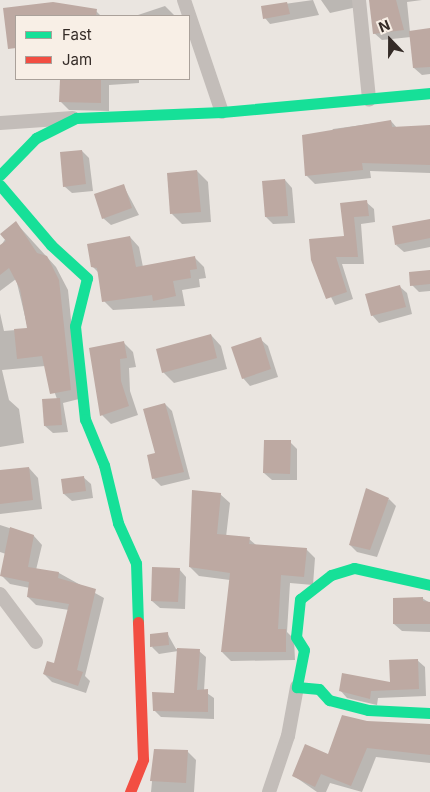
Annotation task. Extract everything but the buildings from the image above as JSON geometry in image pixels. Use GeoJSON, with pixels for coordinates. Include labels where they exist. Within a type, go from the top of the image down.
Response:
{"type":"FeatureCollection","features":[{"type":"Feature","properties":{"kind":"street"},"geometry":{"type":"LineString","coordinates":[[184,0],[189,15]]}},
{"type":"Feature","properties":{"kind":"street"},"geometry":{"type":"LineString","coordinates":[[359,0],[369,99]]}},
{"type":"Feature","properties":{"kind":"street"},"geometry":{"type":"LineString","coordinates":[[190,18],[222,112]]}},
{"type":"Feature","properties":{"kind":"street"},"geometry":{"type":"LineString","coordinates":[[0,122],[222,112],[430,93]]}},
{"type":"Feature","properties":{"kind":"street"},"geometry":{"type":"LineString","coordinates":[[0,176],[36,138],[76,118]]}},
{"type":"Feature","properties":{"kind":"street"},"geometry":{"type":"LineString","coordinates":[[0,184],[51,245],[87,278],[75,326],[84,419],[104,466],[118,523],[136,563],[142,759],[130,792]]}},
{"type":"Feature","properties":{"kind":"street"},"geometry":{"type":"LineString","coordinates":[[269,792],[288,736],[304,650],[296,637],[300,599],[331,575],[354,568],[430,585]]}},
{"type":"Feature","properties":{"kind":"street"},"geometry":{"type":"LineString","coordinates":[[0,594],[36,642]]}},
{"type":"Feature","properties":{"kind":"street"},"geometry":{"type":"LineString","coordinates":[[298,687],[319,689],[329,700],[368,710],[430,713]]}},
{"type":"Feature","properties":{"kind":"traffic: fast"},"geometry":{"type":"LineString","coordinates":[[0,175],[36,138],[76,118],[222,112],[430,93]]}},
{"type":"Feature","properties":{"kind":"traffic: fast"},"geometry":{"type":"LineString","coordinates":[[0,185],[51,245],[87,278],[75,326],[85,419],[104,465],[118,523],[136,563],[138,622]]}},
{"type":"Feature","properties":{"kind":"traffic: fast"},"geometry":{"type":"LineString","coordinates":[[430,585],[354,568],[331,575],[300,599],[296,637],[304,650],[297,687],[319,689],[329,700],[368,710],[430,713]]}},
{"type":"Feature","properties":{"kind":"traffic: jam"},"geometry":{"type":"LineString","coordinates":[[130,792],[143,759],[138,622]]}}]}
